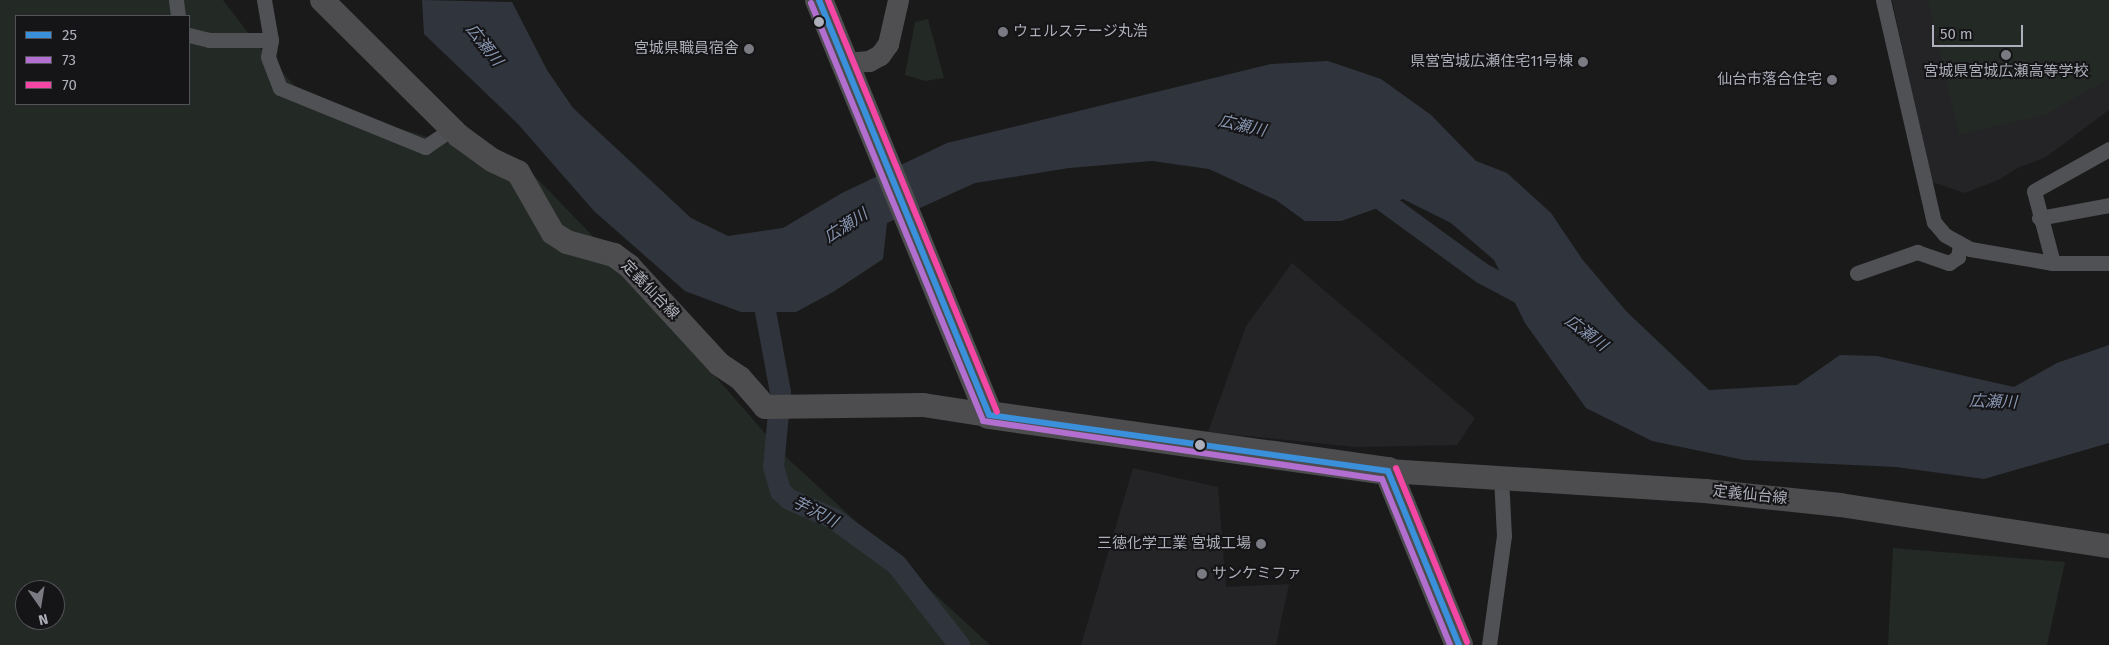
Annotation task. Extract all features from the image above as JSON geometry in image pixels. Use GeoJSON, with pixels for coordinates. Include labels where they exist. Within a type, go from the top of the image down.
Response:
{"type":"FeatureCollection","features":[{"type":"Feature","properties":{"kind":"highway"},"geometry":{"type":"LineString","coordinates":[[819,0],[989,414],[1388,471],[1435,593],[1459,645]]}},
{"type":"Feature","properties":{"kind":"main road","name":"定義仙台線"},"geometry":{"type":"LineString","coordinates":[[322,0],[452,129],[492,160],[518,172],[553,233],[567,242],[614,255],[629,266],[719,364],[740,378],[765,407],[820,409],[923,405],[989,414]]}},
{"type":"Feature","properties":{"kind":"main road","name":"定義仙台線"},"geometry":{"type":"LineString","coordinates":[[1388,471],[1705,491],[1840,505],[2109,546]]}},
{"type":"Feature","properties":{"kind":"street"},"geometry":{"type":"LineString","coordinates":[[176,0],[178,15]]}},
{"type":"Feature","properties":{"kind":"street"},"geometry":{"type":"LineString","coordinates":[[264,0],[271,40],[268,56],[280,88],[425,147],[452,129]]}},
{"type":"Feature","properties":{"kind":"street"},"geometry":{"type":"LineString","coordinates":[[845,63],[869,61],[880,55],[888,44],[898,0]]}},
{"type":"Feature","properties":{"kind":"street"},"geometry":{"type":"LineString","coordinates":[[1883,0],[1928,207],[1934,222],[1960,245],[2053,263],[2109,263]]}},
{"type":"Feature","properties":{"kind":"street"},"geometry":{"type":"LineString","coordinates":[[190,35],[209,40],[271,40]]}},
{"type":"Feature","properties":{"kind":"street"},"geometry":{"type":"LineString","coordinates":[[2053,263],[2039,218],[2034,191],[2109,149]]}},
{"type":"Feature","properties":{"kind":"street"},"geometry":{"type":"LineString","coordinates":[[2039,218],[2109,205]]}},
{"type":"Feature","properties":{"kind":"street"},"geometry":{"type":"LineString","coordinates":[[1857,273],[1917,252],[1949,263],[1958,257],[1960,245]]}},
{"type":"Feature","properties":{"kind":"street"},"geometry":{"type":"LineString","coordinates":[[1489,645],[1504,536],[1501,477]]}},
{"type":"Feature","properties":{"kind":"shaded area"},"geometry":{"type":"Polygon","coordinates":[[[0,0],[223,0],[255,42],[294,85],[371,120],[434,139],[519,160],[588,231],[785,456],[990,645],[0,645],[0,0]]]}},
{"type":"Feature","properties":{"kind":"shaded area","name":"宮城県宮城広瀬高等学校"},"geometry":{"type":"Polygon","coordinates":[[[1892,0],[2109,0],[2109,110],[2046,157],[2018,168],[1998,180],[1965,193],[1932,182],[1892,0]]]}},
{"type":"Feature","properties":{"kind":"shaded area"},"geometry":{"type":"Polygon","coordinates":[[[1928,0],[2109,0],[2109,79],[2046,114],[1959,135],[1928,0]]]}},
{"type":"Feature","properties":{"kind":"shaded area"},"geometry":{"type":"Polygon","coordinates":[[[928,19],[944,78],[925,81],[905,75],[915,22],[928,19]]]}},
{"type":"Feature","properties":{"kind":"shaded area"},"geometry":{"type":"Polygon","coordinates":[[[1292,263],[1475,418],[1457,445],[1355,447],[1208,432],[1246,326],[1292,263]]]}},
{"type":"Feature","properties":{"kind":"shaded area","name":"サンケミファ"},"geometry":{"type":"Polygon","coordinates":[[[1133,468],[1218,487],[1226,587],[1289,584],[1276,645],[1081,645],[1133,468]]]}},
{"type":"Feature","properties":{"kind":"shaded area"},"geometry":{"type":"Polygon","coordinates":[[[1893,548],[2065,562],[2047,645],[1888,645],[1893,548]]]}},
{"type":"Feature","properties":{"kind":"water"},"geometry":{"type":"Polygon","coordinates":[[[422,0],[512,2],[547,70],[573,108],[691,218],[728,236],[783,228],[842,193],[947,143],[1271,64],[1328,61],[1381,79],[1431,115],[1476,161],[1507,173],[1551,213],[1582,259],[1626,311],[1709,390],[1797,385],[1840,355],[1877,356],[2014,387],[2057,363],[2109,345],[2109,443],[1984,479],[1896,467],[1744,460],[1652,441],[1586,408],[1525,323],[1494,260],[1451,223],[1403,199],[1341,221],[1305,221],[1276,200],[1209,169],[1152,161],[1069,168],[975,183],[887,223],[883,259],[833,292],[796,312],[741,312],[685,291],[594,211],[518,124],[424,34],[422,0]]]}},
{"type":"Feature","properties":{"kind":"waterway","name":"広瀬川"},"geometry":{"type":"LineString","coordinates":[[1364,187],[1482,273],[1531,299]]}},
{"type":"Feature","properties":{"kind":"waterway","name":"芋沢川"},"geometry":{"type":"LineString","coordinates":[[760,284],[780,392],[773,466],[780,491],[789,499],[833,518],[896,564],[959,645]]}},
{"type":"Feature","properties":{"kind":"transit line","name":"25"},"geometry":{"type":"LineString","coordinates":[[819,0],[989,415],[1388,471],[1459,645]]}},
{"type":"Feature","properties":{"kind":"transit line","name":"70"},"geometry":{"type":"LineString","coordinates":[[828,0],[997,412]]}},
{"type":"Feature","properties":{"kind":"transit line","name":"73"},"geometry":{"type":"LineString","coordinates":[[811,3],[983,421],[1382,479],[1450,645]]}},
{"type":"Feature","properties":{"kind":"transit line","name":"70"},"geometry":{"type":"LineString","coordinates":[[1396,468],[1467,642]]}},
{"type":"Feature","properties":{"kind":"place","name":"ウェルステージ丸浩"},"geometry":{"type":"Point","coordinates":[1003,32]}},
{"type":"Feature","properties":{"kind":"place","name":"宮城県職員宿舎"},"geometry":{"type":"Point","coordinates":[749,49]}},
{"type":"Feature","properties":{"kind":"place","name":"宮城県宮城広瀬高等学校"},"geometry":{"type":"Point","coordinates":[2006,55]}},
{"type":"Feature","properties":{"kind":"place","name":"県営宮城広瀬住宅11号棟"},"geometry":{"type":"Point","coordinates":[1583,62]}},
{"type":"Feature","properties":{"kind":"place","name":"仙台市落合住宅"},"geometry":{"type":"Point","coordinates":[1832,80]}},
{"type":"Feature","properties":{"kind":"place","name":"三徳化学工業 宮城工場"},"geometry":{"type":"Point","coordinates":[1261,544]}},
{"type":"Feature","properties":{"kind":"place","name":"サンケミファ"},"geometry":{"type":"Point","coordinates":[1202,574]}}]}
